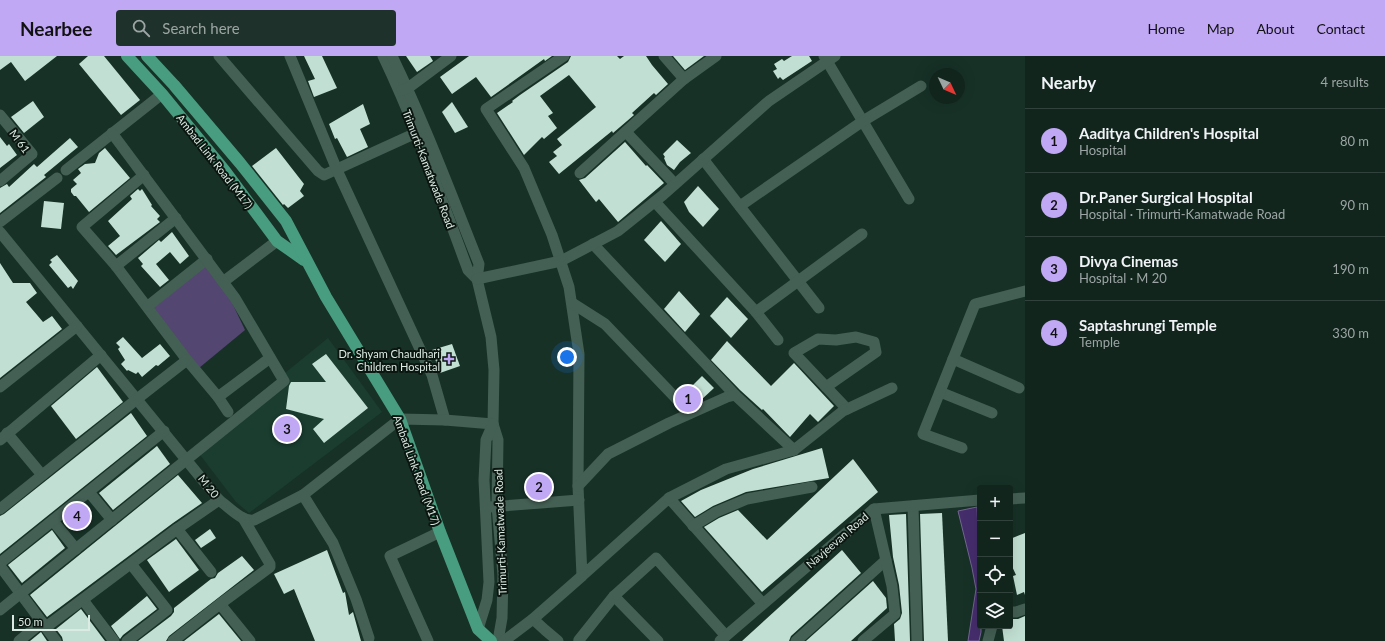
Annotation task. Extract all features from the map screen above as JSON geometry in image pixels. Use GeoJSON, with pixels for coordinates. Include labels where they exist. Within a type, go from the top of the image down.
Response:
{"type":"FeatureCollection","features":[{"type":"Feature","properties":{"kind":"main road","name":"Ambad Link Road (M17)"},"geometry":{"type":"LineString","coordinates":[[127,56],[162,94],[225,171],[277,241],[307,262]]}},
{"type":"Feature","properties":{"kind":"main road","name":"Ambad Link Road (M17)"},"geometry":{"type":"LineString","coordinates":[[147,56],[230,151],[286,221],[326,297],[400,419],[478,635],[491,641]]}},
{"type":"Feature","properties":{"kind":"street"},"geometry":{"type":"LineString","coordinates":[[219,56],[318,171],[324,176],[416,133]]}},
{"type":"Feature","properties":{"kind":"street"},"geometry":{"type":"LineString","coordinates":[[290,56],[337,170],[432,375],[445,420]]}},
{"type":"Feature","properties":{"kind":"street","name":"Trimurti-Kamatwade Road"},"geometry":{"type":"LineString","coordinates":[[382,56],[403,90],[479,264],[477,279],[487,315],[493,354],[493,424],[498,440],[496,506],[502,575],[502,618],[505,640]]}},
{"type":"Feature","properties":{"kind":"street","name":"Trimurti-Kamatwade Road"},"geometry":{"type":"LineString","coordinates":[[392,56],[416,133],[468,270],[477,279]]}},
{"type":"Feature","properties":{"kind":"street"},"geometry":{"type":"LineString","coordinates":[[403,90],[451,56]]}},
{"type":"Feature","properties":{"kind":"street"},"geometry":{"type":"LineString","coordinates":[[564,56],[486,109],[524,168],[552,235],[570,287],[579,354],[578,486],[582,576]]}},
{"type":"Feature","properties":{"kind":"street"},"geometry":{"type":"LineString","coordinates":[[664,56],[684,79]]}},
{"type":"Feature","properties":{"kind":"street"},"geometry":{"type":"LineString","coordinates":[[580,173],[684,79],[716,56]]}},
{"type":"Feature","properties":{"kind":"street"},"geometry":{"type":"LineString","coordinates":[[477,279],[561,261],[618,231],[655,202],[770,101],[829,58],[863,121],[909,199]]}},
{"type":"Feature","properties":{"kind":"street"},"geometry":{"type":"LineString","coordinates":[[740,206],[863,121],[921,86]]}},
{"type":"Feature","properties":{"kind":"street"},"geometry":{"type":"LineString","coordinates":[[66,170],[162,94]]}},
{"type":"Feature","properties":{"kind":"street","name":"M 61"},"geometry":{"type":"LineString","coordinates":[[0,115],[32,154],[0,181]]}},
{"type":"Feature","properties":{"kind":"street"},"geometry":{"type":"LineString","coordinates":[[626,132],[675,184]]}},
{"type":"Feature","properties":{"kind":"street"},"geometry":{"type":"LineString","coordinates":[[0,610],[188,460],[284,381],[235,298],[112,133]]}},
{"type":"Feature","properties":{"kind":"street"},"geometry":{"type":"LineString","coordinates":[[703,159],[819,308]]}},
{"type":"Feature","properties":{"kind":"street"},"geometry":{"type":"LineString","coordinates":[[144,175],[82,227],[148,306],[187,360],[218,397],[228,412]]}},
{"type":"Feature","properties":{"kind":"street"},"geometry":{"type":"LineString","coordinates":[[0,222],[57,178]]}},
{"type":"Feature","properties":{"kind":"street"},"geometry":{"type":"LineString","coordinates":[[655,202],[756,312],[778,340]]}},
{"type":"Feature","properties":{"kind":"street"},"geometry":{"type":"LineString","coordinates":[[116,266],[176,218]]}},
{"type":"Feature","properties":{"kind":"street","name":"M 20"},"geometry":{"type":"LineString","coordinates":[[0,232],[220,500],[243,518]]}},
{"type":"Feature","properties":{"kind":"street"},"geometry":{"type":"LineString","coordinates":[[756,312],[862,234]]}},
{"type":"Feature","properties":{"kind":"street"},"geometry":{"type":"LineString","coordinates":[[223,282],[277,241]]}},
{"type":"Feature","properties":{"kind":"street"},"geometry":{"type":"LineString","coordinates":[[593,244],[734,395],[794,450]]}},
{"type":"Feature","properties":{"kind":"street"},"geometry":{"type":"LineString","coordinates":[[148,306],[207,259]]}},
{"type":"Feature","properties":{"kind":"street"},"geometry":{"type":"LineString","coordinates":[[962,448],[923,434],[953,359],[976,304],[1025,291]]}},
{"type":"Feature","properties":{"kind":"street"},"geometry":{"type":"LineString","coordinates":[[572,303],[605,324],[690,413]]}},
{"type":"Feature","properties":{"kind":"street"},"geometry":{"type":"LineString","coordinates":[[0,387],[77,326]]}},
{"type":"Feature","properties":{"kind":"street"},"geometry":{"type":"LineString","coordinates":[[826,387],[876,352],[874,342],[856,338],[836,340],[818,339],[794,353],[826,387],[847,409]]}},
{"type":"Feature","properties":{"kind":"street"},"geometry":{"type":"LineString","coordinates":[[42,475],[4,436],[101,355]]}},
{"type":"Feature","properties":{"kind":"street"},"geometry":{"type":"LineString","coordinates":[[218,397],[270,358]]}},
{"type":"Feature","properties":{"kind":"street"},"geometry":{"type":"LineString","coordinates":[[953,359],[1019,388]]}},
{"type":"Feature","properties":{"kind":"street"},"geometry":{"type":"LineString","coordinates":[[0,509],[187,360]]}},
{"type":"Feature","properties":{"kind":"street"},"geometry":{"type":"LineString","coordinates":[[505,640],[582,576],[668,498],[726,469],[794,450],[842,411],[892,388]]}},
{"type":"Feature","properties":{"kind":"street"},"geometry":{"type":"LineString","coordinates":[[940,392],[992,414]]}},
{"type":"Feature","properties":{"kind":"street"},"geometry":{"type":"LineString","coordinates":[[578,486],[608,454],[668,423],[734,395]]}},
{"type":"Feature","properties":{"kind":"street"},"geometry":{"type":"LineString","coordinates":[[243,518],[254,520],[303,495],[400,419],[445,420],[493,424]]}},
{"type":"Feature","properties":{"kind":"street","name":"Trimurti-Kamatwade Road"},"geometry":{"type":"LineString","coordinates":[[478,635],[487,600],[489,582],[485,507],[486,440],[493,424]]}},
{"type":"Feature","properties":{"kind":"street"},"geometry":{"type":"LineString","coordinates":[[56,641],[0,565],[164,431]]}},
{"type":"Feature","properties":{"kind":"street"},"geometry":{"type":"LineString","coordinates":[[693,526],[716,512],[747,499],[812,487]]}},
{"type":"Feature","properties":{"kind":"street"},"geometry":{"type":"LineString","coordinates":[[89,492],[112,520]]}},
{"type":"Feature","properties":{"kind":"street"},"geometry":{"type":"LineString","coordinates":[[303,495],[333,543],[356,599],[368,640]]}},
{"type":"Feature","properties":{"kind":"street"},"geometry":{"type":"LineString","coordinates":[[668,498],[763,604]]}},
{"type":"Feature","properties":{"kind":"street"},"geometry":{"type":"LineString","coordinates":[[1013,499],[1025,498]]}},
{"type":"Feature","properties":{"kind":"street"},"geometry":{"type":"LineString","coordinates":[[20,641],[83,600],[177,529],[220,500]]}},
{"type":"Feature","properties":{"kind":"street"},"geometry":{"type":"LineString","coordinates":[[485,507],[579,500]]}},
{"type":"Feature","properties":{"kind":"street","name":"Navjeevan Road"},"geometry":{"type":"LineString","coordinates":[[723,638],[874,509],[977,500]]}},
{"type":"Feature","properties":{"kind":"street"},"geometry":{"type":"LineString","coordinates":[[913,506],[917,641]]}},
{"type":"Feature","properties":{"kind":"street"},"geometry":{"type":"LineString","coordinates":[[863,641],[895,614],[892,586],[874,509]]}},
{"type":"Feature","properties":{"kind":"street"},"geometry":{"type":"LineString","coordinates":[[173,641],[187,637],[220,604],[270,567],[270,564],[243,518]]}},
{"type":"Feature","properties":{"kind":"street"},"geometry":{"type":"LineString","coordinates":[[53,521],[76,549]]}},
{"type":"Feature","properties":{"kind":"street"},"geometry":{"type":"LineString","coordinates":[[177,529],[211,572]]}},
{"type":"Feature","properties":{"kind":"street"},"geometry":{"type":"LineString","coordinates":[[428,641],[390,556],[440,532]]}},
{"type":"Feature","properties":{"kind":"street"},"geometry":{"type":"LineString","coordinates":[[579,640],[614,596],[656,558],[723,638]]}},
{"type":"Feature","properties":{"kind":"street"},"geometry":{"type":"LineString","coordinates":[[796,641],[886,560]]}},
{"type":"Feature","properties":{"kind":"street"},"geometry":{"type":"LineString","coordinates":[[127,641],[167,610],[131,564]]}},
{"type":"Feature","properties":{"kind":"street"},"geometry":{"type":"LineString","coordinates":[[614,596],[658,641]]}},
{"type":"Feature","properties":{"kind":"street"},"geometry":{"type":"LineString","coordinates":[[83,600],[114,641]]}},
{"type":"Feature","properties":{"kind":"street"},"geometry":{"type":"LineString","coordinates":[[220,604],[250,641]]}},
{"type":"Feature","properties":{"kind":"street"},"geometry":{"type":"LineString","coordinates":[[1013,612],[1025,609]]}},
{"type":"Feature","properties":{"kind":"street"},"geometry":{"type":"LineString","coordinates":[[533,618],[558,641]]}},
{"type":"Feature","properties":{"kind":"street"},"geometry":{"type":"LineString","coordinates":[[988,641],[991,629]]}},
{"type":"Feature","properties":{"kind":"shaded area"},"geometry":{"type":"Polygon","coordinates":[[[206,265],[227,292],[245,330],[199,368],[151,307],[206,265]]]}},
{"type":"Feature","properties":{"kind":"shaded area"},"geometry":{"type":"Polygon","coordinates":[[[328,338],[382,412],[249,513],[236,502],[194,447],[328,338]]]}},
{"type":"Feature","properties":{"kind":"shaded area"},"geometry":{"type":"Polygon","coordinates":[[[977,507],[977,629],[981,629],[979,641],[968,641],[976,589],[958,511],[977,507]]]}},
{"type":"Feature","properties":{"kind":"building"},"geometry":{"type":"Polygon","coordinates":[[[0,56],[57,56],[25,81],[11,62],[0,70],[0,56]]]}},
{"type":"Feature","properties":{"kind":"building"},"geometry":{"type":"Polygon","coordinates":[[[88,56],[104,56],[140,100],[121,115],[79,64],[88,56]]]}},
{"type":"Feature","properties":{"kind":"building"},"geometry":{"type":"Polygon","coordinates":[[[304,56],[322,56],[337,88],[314,97],[308,81],[315,79],[304,56]]]}},
{"type":"Feature","properties":{"kind":"building"},"geometry":{"type":"Polygon","coordinates":[[[406,56],[430,56],[433,61],[417,72],[406,56]]]}},
{"type":"Feature","properties":{"kind":"building"},"geometry":{"type":"Polygon","coordinates":[[[469,56],[552,56],[545,61],[544,59],[491,97],[476,77],[452,94],[440,77],[469,56]]]}},
{"type":"Feature","properties":{"kind":"building"},"geometry":{"type":"Polygon","coordinates":[[[571,56],[617,56],[620,59],[624,56],[646,56],[668,84],[656,95],[654,93],[632,113],[634,115],[613,133],[612,131],[559,174],[549,162],[557,156],[553,152],[562,145],[557,139],[596,107],[569,75],[540,96],[553,113],[548,116],[557,128],[544,139],[542,137],[524,155],[497,113],[520,95],[568,62],[571,56]]]}},
{"type":"Feature","properties":{"kind":"building"},"geometry":{"type":"Polygon","coordinates":[[[673,56],[704,56],[685,70],[673,56]]]}},
{"type":"Feature","properties":{"kind":"building"},"geometry":{"type":"Polygon","coordinates":[[[792,56],[809,56],[812,61],[783,80],[780,77],[778,79],[773,71],[777,69],[774,64],[782,59],[784,61],[792,56]]]}},
{"type":"Feature","properties":{"kind":"building"},"geometry":{"type":"Polygon","coordinates":[[[33,101],[44,117],[24,133],[11,117],[33,101]]]}},
{"type":"Feature","properties":{"kind":"building"},"geometry":{"type":"Polygon","coordinates":[[[452,102],[468,127],[455,133],[442,112],[452,102]]]}},
{"type":"Feature","properties":{"kind":"building"},"geometry":{"type":"Polygon","coordinates":[[[363,104],[370,124],[360,129],[368,147],[347,157],[337,138],[335,139],[329,124],[363,104]]]}},
{"type":"Feature","properties":{"kind":"building"},"geometry":{"type":"Polygon","coordinates":[[[0,137],[7,146],[9,144],[17,155],[0,168],[0,137]]]}},
{"type":"Feature","properties":{"kind":"building"},"geometry":{"type":"Polygon","coordinates":[[[70,138],[78,147],[44,175],[46,177],[0,213],[0,188],[7,184],[9,187],[34,164],[37,167],[70,138]]]}},
{"type":"Feature","properties":{"kind":"building"},"geometry":{"type":"Polygon","coordinates":[[[677,140],[691,153],[680,162],[674,170],[667,165],[663,154],[677,140]]]}},
{"type":"Feature","properties":{"kind":"building"},"geometry":{"type":"Polygon","coordinates":[[[625,142],[646,166],[647,165],[664,183],[618,222],[599,199],[596,202],[579,180],[585,178],[625,142]]]}},
{"type":"Feature","properties":{"kind":"building"},"geometry":{"type":"Polygon","coordinates":[[[105,148],[130,178],[89,212],[71,192],[71,189],[77,184],[73,180],[81,173],[78,169],[85,164],[95,163],[99,153],[105,148]]]}},
{"type":"Feature","properties":{"kind":"building"},"geometry":{"type":"Polygon","coordinates":[[[276,148],[304,184],[300,191],[304,196],[288,208],[284,204],[283,205],[252,166],[276,148]]]}},
{"type":"Feature","properties":{"kind":"building"},"geometry":{"type":"Polygon","coordinates":[[[698,186],[719,209],[703,227],[689,212],[684,202],[698,186]]]}},
{"type":"Feature","properties":{"kind":"building"},"geometry":{"type":"Polygon","coordinates":[[[138,189],[140,191],[142,189],[152,205],[151,206],[160,216],[157,219],[160,222],[116,255],[108,246],[120,236],[108,221],[132,199],[130,196],[138,189]]]}},
{"type":"Feature","properties":{"kind":"building"},"geometry":{"type":"Polygon","coordinates":[[[44,201],[64,203],[61,229],[41,227],[44,201]]]}},
{"type":"Feature","properties":{"kind":"building"},"geometry":{"type":"Polygon","coordinates":[[[661,221],[681,244],[665,262],[644,240],[661,221]]]}},
{"type":"Feature","properties":{"kind":"building"},"geometry":{"type":"Polygon","coordinates":[[[172,232],[189,256],[180,264],[170,252],[156,264],[169,280],[160,287],[141,266],[143,264],[138,258],[159,240],[161,242],[172,232]]]}},
{"type":"Feature","properties":{"kind":"building"},"geometry":{"type":"Polygon","coordinates":[[[57,255],[78,281],[73,289],[71,286],[68,288],[49,265],[52,262],[50,260],[57,255]]]}},
{"type":"Feature","properties":{"kind":"building"},"geometry":{"type":"Polygon","coordinates":[[[0,263],[13,283],[30,283],[37,293],[26,302],[43,322],[52,316],[62,329],[0,378],[0,263]]]}},
{"type":"Feature","properties":{"kind":"building"},"geometry":{"type":"Polygon","coordinates":[[[679,291],[700,314],[685,332],[664,309],[679,291]]]}},
{"type":"Feature","properties":{"kind":"building"},"geometry":{"type":"Polygon","coordinates":[[[727,297],[748,319],[731,338],[710,316],[727,297]]]}},
{"type":"Feature","properties":{"kind":"building"},"geometry":{"type":"Polygon","coordinates":[[[123,337],[142,358],[160,344],[170,356],[142,377],[138,372],[136,374],[128,370],[127,371],[121,364],[125,360],[118,349],[120,347],[116,343],[123,337]]]}},
{"type":"Feature","properties":{"kind":"building"},"geometry":{"type":"Polygon","coordinates":[[[727,341],[771,386],[794,363],[834,406],[818,422],[810,414],[790,437],[763,409],[762,410],[740,390],[711,360],[727,341]]]}},
{"type":"Feature","properties":{"kind":"building"},"geometry":{"type":"Polygon","coordinates":[[[452,344],[460,366],[440,373],[432,350],[452,344]]]}},
{"type":"Feature","properties":{"kind":"building"},"geometry":{"type":"Polygon","coordinates":[[[326,354],[368,408],[324,443],[313,429],[324,419],[286,409],[289,386],[291,382],[326,382],[312,364],[326,354]]]}},
{"type":"Feature","properties":{"kind":"building"},"geometry":{"type":"Polygon","coordinates":[[[97,367],[123,402],[76,439],[51,406],[97,367]]]}},
{"type":"Feature","properties":{"kind":"building"},"geometry":{"type":"Polygon","coordinates":[[[702,376],[714,388],[697,403],[686,392],[702,376]]]}},
{"type":"Feature","properties":{"kind":"building"},"geometry":{"type":"Polygon","coordinates":[[[131,413],[147,436],[0,554],[0,516],[131,413]]]}},
{"type":"Feature","properties":{"kind":"building"},"geometry":{"type":"Polygon","coordinates":[[[157,446],[170,464],[113,510],[99,493],[157,446]]]}},
{"type":"Feature","properties":{"kind":"building"},"geometry":{"type":"Polygon","coordinates":[[[822,448],[829,478],[746,492],[713,506],[695,517],[681,501],[701,490],[753,469],[822,448]]]}},
{"type":"Feature","properties":{"kind":"building"},"geometry":{"type":"Polygon","coordinates":[[[853,459],[878,492],[762,592],[704,527],[719,518],[738,510],[767,540],[853,459]]]}},
{"type":"Feature","properties":{"kind":"building"},"geometry":{"type":"Polygon","coordinates":[[[178,475],[202,503],[47,617],[30,595],[178,475]]]}},
{"type":"Feature","properties":{"kind":"building"},"geometry":{"type":"Polygon","coordinates":[[[942,513],[948,641],[924,641],[920,514],[942,513]]]}},
{"type":"Feature","properties":{"kind":"building"},"geometry":{"type":"Polygon","coordinates":[[[906,514],[910,641],[895,641],[894,624],[900,619],[902,613],[899,585],[893,557],[889,515],[906,514]]]}},
{"type":"Feature","properties":{"kind":"building"},"geometry":{"type":"Polygon","coordinates":[[[210,529],[216,538],[201,548],[195,540],[210,529]]]}},
{"type":"Feature","properties":{"kind":"building"},"geometry":{"type":"Polygon","coordinates":[[[52,530],[65,548],[22,583],[8,565],[52,530]]]}},
{"type":"Feature","properties":{"kind":"building"},"geometry":{"type":"Polygon","coordinates":[[[1025,533],[1025,595],[1024,592],[1017,595],[1013,576],[1016,575],[1013,568],[1013,538],[1025,533]]]}},
{"type":"Feature","properties":{"kind":"building"},"geometry":{"type":"Polygon","coordinates":[[[176,539],[199,570],[169,592],[147,560],[176,539]]]}},
{"type":"Feature","properties":{"kind":"building"},"geometry":{"type":"Polygon","coordinates":[[[327,550],[343,593],[345,592],[349,615],[353,612],[361,641],[315,641],[294,589],[284,594],[274,574],[327,550]]]}},
{"type":"Feature","properties":{"kind":"building"},"geometry":{"type":"Polygon","coordinates":[[[842,550],[861,573],[791,636],[789,641],[742,641],[842,550]]]}},
{"type":"Feature","properties":{"kind":"building"},"geometry":{"type":"Polygon","coordinates":[[[242,556],[254,570],[169,636],[166,641],[138,641],[171,616],[174,612],[174,608],[242,556]]]}},
{"type":"Feature","properties":{"kind":"building"},"geometry":{"type":"Polygon","coordinates":[[[873,581],[886,598],[887,608],[851,641],[806,641],[873,581]]]}},
{"type":"Feature","properties":{"kind":"building"},"geometry":{"type":"Polygon","coordinates":[[[147,596],[157,609],[123,635],[120,639],[111,626],[147,596]]]}},
{"type":"Feature","properties":{"kind":"building"},"geometry":{"type":"Polygon","coordinates":[[[81,609],[105,641],[63,641],[56,629],[81,609]]]}},
{"type":"Feature","properties":{"kind":"building"},"geometry":{"type":"Polygon","coordinates":[[[219,614],[241,641],[184,641],[219,614]]]}},
{"type":"Feature","properties":{"kind":"building"},"geometry":{"type":"Polygon","coordinates":[[[1025,616],[1025,641],[1004,641],[1002,629],[1013,629],[1013,619],[1018,619],[1025,616]]]}},
{"type":"Feature","properties":{"kind":"building"},"geometry":{"type":"Polygon","coordinates":[[[41,632],[47,641],[30,641],[41,632]]]}},
{"type":"Feature","properties":{"kind":"place","name":"Dr. Shyam Chaudhari Children Hospital"},"geometry":{"type":"Point","coordinates":[449,359]}},
{"type":"Feature","properties":{"kind":"place","name":"Aaditya Children's Hospital"},"geometry":{"type":"Point","coordinates":[688,399]}},
{"type":"Feature","properties":{"kind":"place","name":"Divya Cinemas"},"geometry":{"type":"Point","coordinates":[287,429]}},
{"type":"Feature","properties":{"kind":"place","name":"Dr.Paner Surgical Hospital"},"geometry":{"type":"Point","coordinates":[539,487]}},
{"type":"Feature","properties":{"kind":"place","name":"Saptashrungi Temple"},"geometry":{"type":"Point","coordinates":[77,516]}}]}
